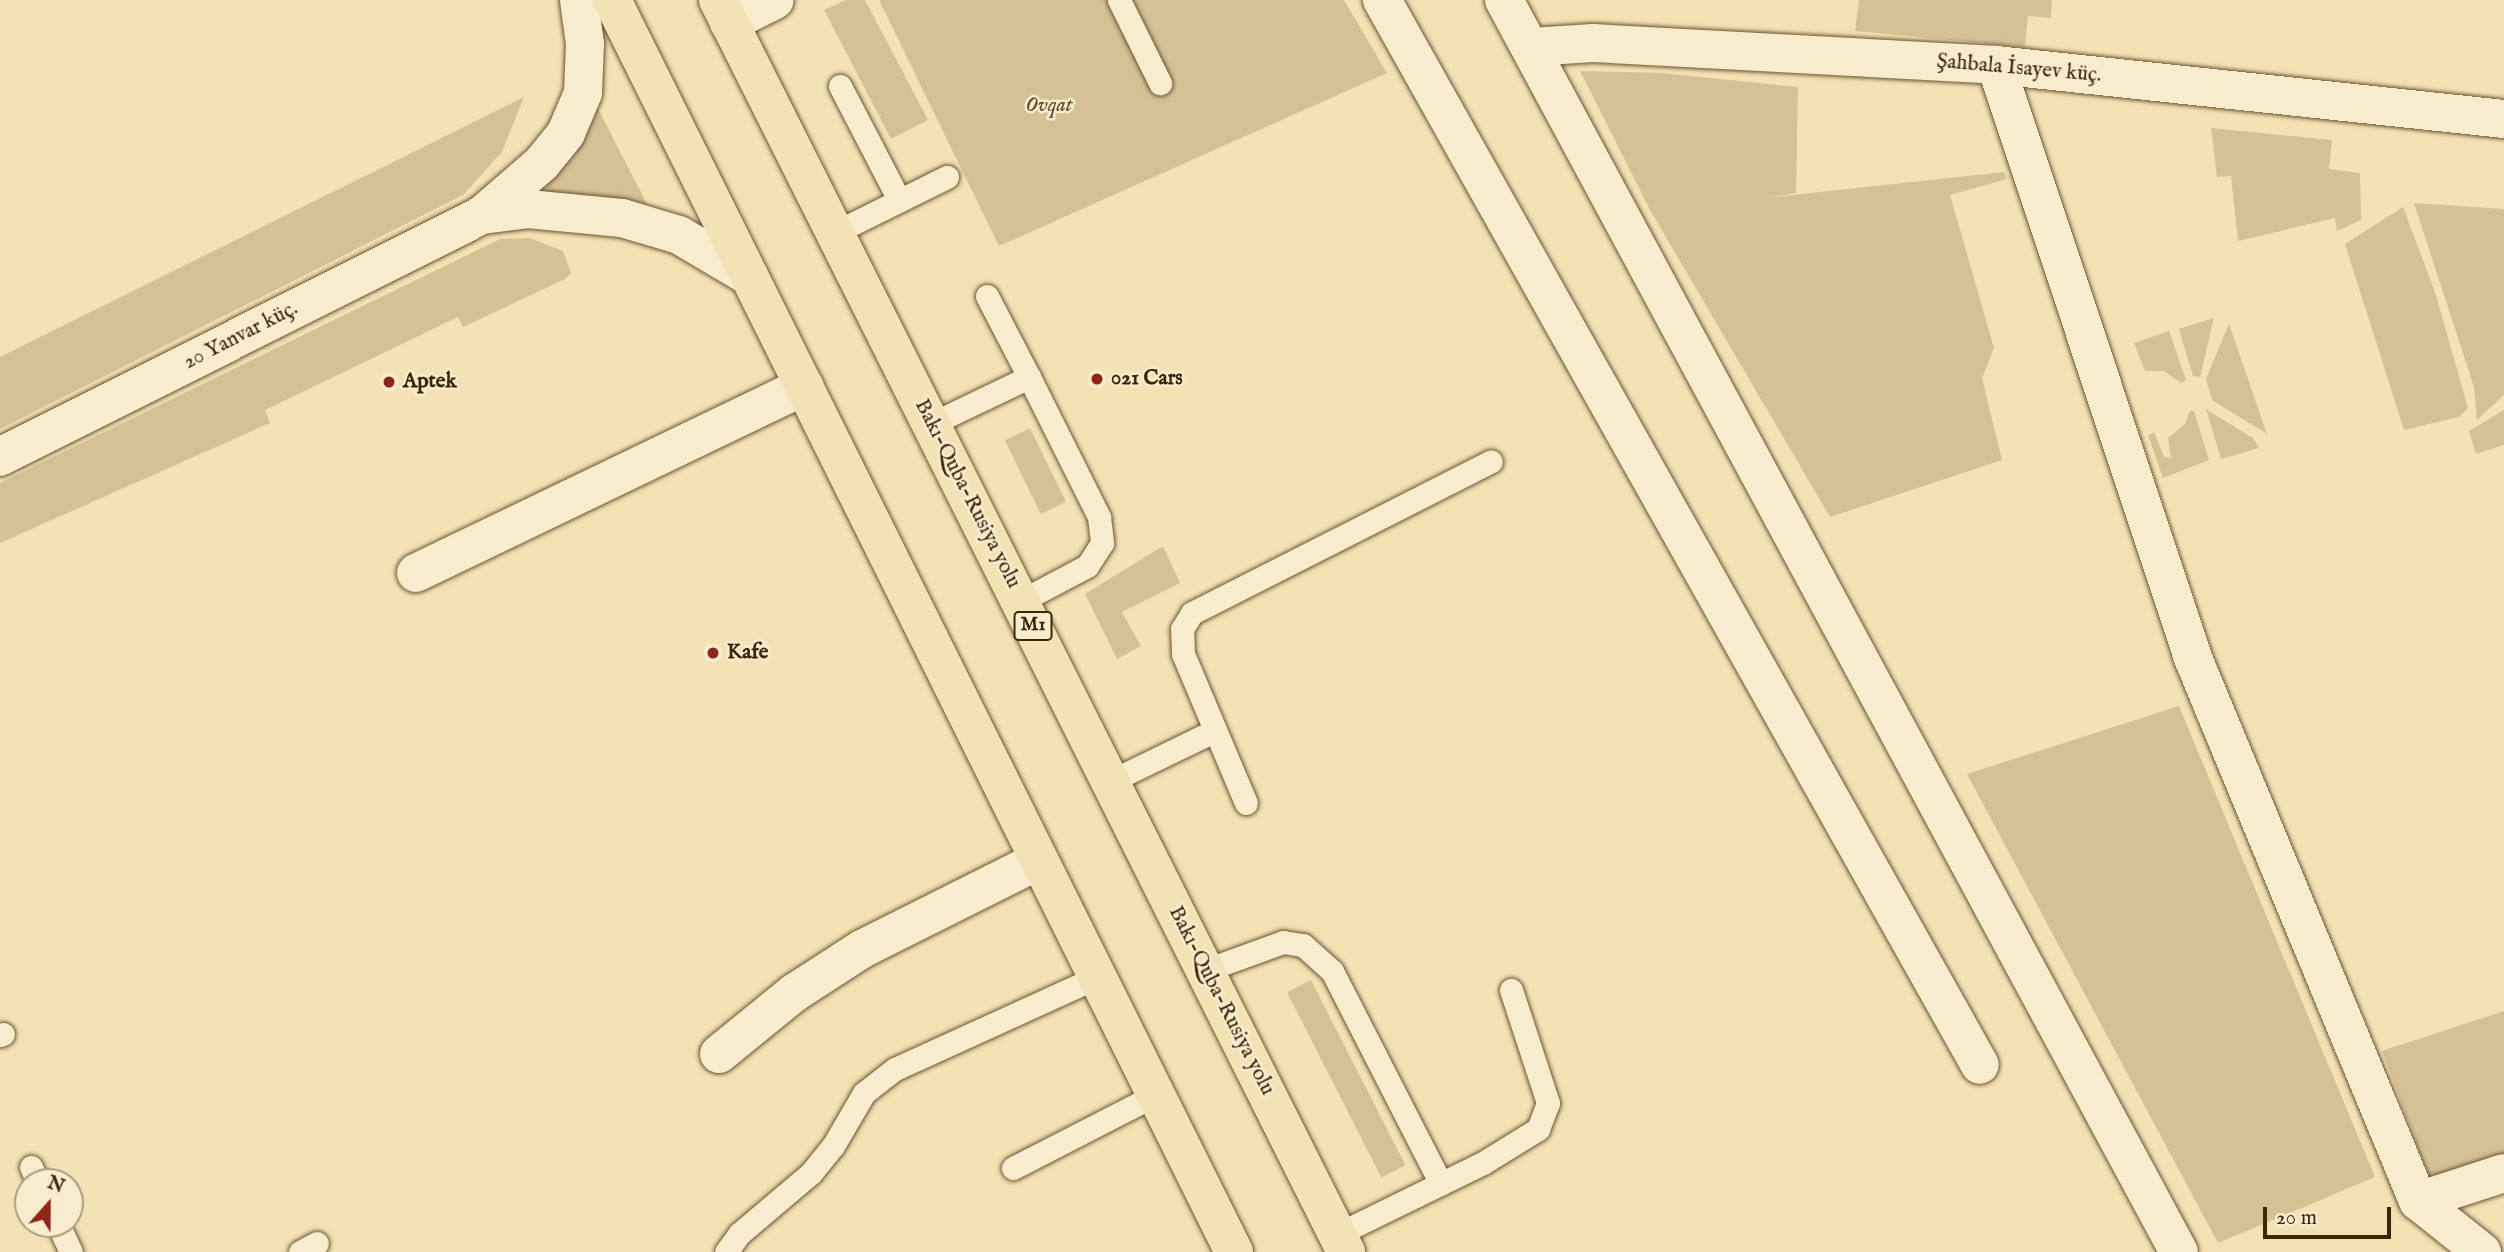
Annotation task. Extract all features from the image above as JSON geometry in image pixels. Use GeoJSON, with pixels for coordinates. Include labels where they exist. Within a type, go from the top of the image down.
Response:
{"type":"FeatureCollection","features":[{"type":"Feature","properties":{"kind":"highway"},"geometry":{"type":"LineString","coordinates":[[612,0],[1234,1252]]}},
{"type":"Feature","properties":{"kind":"highway","name":"Bakı-Quba-Rusiya yolu"},"geometry":{"type":"LineString","coordinates":[[723,11],[1342,1243]]}},
{"type":"Feature","properties":{"kind":"street"},"geometry":{"type":"LineString","coordinates":[[482,215],[542,163],[566,133],[583,93],[584,44],[579,0]]}},
{"type":"Feature","properties":{"kind":"street"},"geometry":{"type":"LineString","coordinates":[[723,11],[775,0]]}},
{"type":"Feature","properties":{"kind":"street"},"geometry":{"type":"LineString","coordinates":[[1382,0],[1980,1065]]}},
{"type":"Feature","properties":{"kind":"street"},"geometry":{"type":"LineString","coordinates":[[1504,0],[2179,1252]]}},
{"type":"Feature","properties":{"kind":"street","name":"Şahbala İsayev küç."},"geometry":{"type":"LineString","coordinates":[[1531,47],[1593,43],[1996,65],[2504,119]]}},
{"type":"Feature","properties":{"kind":"street"},"geometry":{"type":"LineString","coordinates":[[1996,65],[2193,658],[2418,1201],[2482,1252]]}},
{"type":"Feature","properties":{"kind":"street"},"geometry":{"type":"LineString","coordinates":[[482,215],[528,209],[622,218],[679,235],[750,277]]}},
{"type":"Feature","properties":{"kind":"street","name":"20 Yanvar küç."},"geometry":{"type":"LineString","coordinates":[[0,457],[482,215]]}},
{"type":"Feature","properties":{"kind":"street"},"geometry":{"type":"LineString","coordinates":[[416,573],[803,386]]}},
{"type":"Feature","properties":{"kind":"street"},"geometry":{"type":"LineString","coordinates":[[719,1054],[794,992],[863,949],[1038,861]]}},
{"type":"Feature","properties":{"kind":"street"},"geometry":{"type":"LineString","coordinates":[[2418,1201],[2504,1173]]}},
{"type":"Feature","properties":{"kind":"lane"},"geometry":{"type":"LineString","coordinates":[[1119,0],[1160,83]]}},
{"type":"Feature","properties":{"kind":"lane"},"geometry":{"type":"LineString","coordinates":[[840,86],[899,200]]}},
{"type":"Feature","properties":{"kind":"lane"},"geometry":{"type":"LineString","coordinates":[[836,232],[947,177]]}},
{"type":"Feature","properties":{"kind":"lane"},"geometry":{"type":"LineString","coordinates":[[986,296],[1099,517],[1102,543],[1087,566],[1021,601]]}},
{"type":"Feature","properties":{"kind":"lane"},"geometry":{"type":"LineString","coordinates":[[931,424],[1029,377]]}},
{"type":"Feature","properties":{"kind":"lane"},"geometry":{"type":"LineString","coordinates":[[1247,803],[1183,654],[1182,629],[1192,612],[1491,461]]}},
{"type":"Feature","properties":{"kind":"lane"},"geometry":{"type":"LineString","coordinates":[[1111,781],[1214,731]]}},
{"type":"Feature","properties":{"kind":"lane"},"geometry":{"type":"LineString","coordinates":[[1206,970],[1283,942],[1303,944],[1332,971],[1441,1184]]}},
{"type":"Feature","properties":{"kind":"lane"},"geometry":{"type":"LineString","coordinates":[[726,1252],[739,1234],[811,1173],[833,1146],[864,1093],[895,1069],[1097,976]]}},
{"type":"Feature","properties":{"kind":"lane"},"geometry":{"type":"LineString","coordinates":[[1342,1243],[1538,1129],[1548,1103],[1511,990]]}},
{"type":"Feature","properties":{"kind":"lane"},"geometry":{"type":"LineString","coordinates":[[1013,1168],[1156,1095]]}},
{"type":"Feature","properties":{"kind":"green space"},"geometry":{"type":"Polygon","coordinates":[[[846,0],[865,0],[928,120],[891,139],[824,10],[846,0]]]}},
{"type":"Feature","properties":{"kind":"green space","name":"Ovqat"},"geometry":{"type":"Polygon","coordinates":[[[879,0],[1344,0],[1387,73],[999,246],[879,0]]]}},
{"type":"Feature","properties":{"kind":"green space"},"geometry":{"type":"Polygon","coordinates":[[[1859,0],[2052,0],[2051,18],[2028,16],[2025,47],[1855,31],[1859,0]]]}},
{"type":"Feature","properties":{"kind":"green space"},"geometry":{"type":"Polygon","coordinates":[[[1580,71],[1662,73],[1798,87],[1796,193],[1763,198],[2004,172],[2007,179],[1950,195],[1994,348],[1982,378],[2002,460],[1830,517],[1650,210],[1580,71]]]}},
{"type":"Feature","properties":{"kind":"green space"},"geometry":{"type":"Polygon","coordinates":[[[524,97],[502,152],[463,195],[0,429],[0,357],[524,97]]]}},
{"type":"Feature","properties":{"kind":"green space"},"geometry":{"type":"Polygon","coordinates":[[[594,101],[648,206],[544,193],[594,101]]]}},
{"type":"Feature","properties":{"kind":"green space"},"geometry":{"type":"Polygon","coordinates":[[[2211,128],[2332,140],[2329,169],[2360,173],[2361,220],[2337,231],[2335,218],[2238,241],[2231,176],[2217,177],[2211,128]]]}},
{"type":"Feature","properties":{"kind":"green space"},"geometry":{"type":"Polygon","coordinates":[[[2414,203],[2504,209],[2504,395],[2477,420],[2474,387],[2414,203]]]}},
{"type":"Feature","properties":{"kind":"green space"},"geometry":{"type":"Polygon","coordinates":[[[2403,207],[2435,292],[2468,408],[2459,417],[2404,430],[2345,244],[2403,207]]]}},
{"type":"Feature","properties":{"kind":"green space"},"geometry":{"type":"Polygon","coordinates":[[[530,238],[563,251],[571,273],[565,279],[463,327],[458,317],[265,410],[270,423],[0,543],[0,483],[500,239],[530,238]]]}},
{"type":"Feature","properties":{"kind":"green space"},"geometry":{"type":"Polygon","coordinates":[[[2214,318],[2200,377],[2193,376],[2179,329],[2214,318]]]}},
{"type":"Feature","properties":{"kind":"green space"},"geometry":{"type":"Polygon","coordinates":[[[2229,324],[2267,434],[2212,400],[2206,379],[2229,324]]]}},
{"type":"Feature","properties":{"kind":"green space"},"geometry":{"type":"Polygon","coordinates":[[[2169,331],[2186,380],[2181,383],[2164,371],[2145,371],[2134,343],[2169,331]]]}},
{"type":"Feature","properties":{"kind":"green space"},"geometry":{"type":"Polygon","coordinates":[[[2206,409],[2253,438],[2259,448],[2221,459],[2206,409]]]}},
{"type":"Feature","properties":{"kind":"green space"},"geometry":{"type":"Polygon","coordinates":[[[2504,410],[2504,445],[2476,454],[2469,431],[2504,410]]]}},
{"type":"Feature","properties":{"kind":"green space"},"geometry":{"type":"Polygon","coordinates":[[[2190,411],[2194,411],[2209,460],[2163,478],[2148,435],[2154,432],[2164,457],[2171,458],[2168,438],[2185,424],[2190,411]]]}},
{"type":"Feature","properties":{"kind":"green space"},"geometry":{"type":"Polygon","coordinates":[[[1030,428],[1066,502],[1041,514],[1005,440],[1030,428]]]}},
{"type":"Feature","properties":{"kind":"green space"},"geometry":{"type":"Polygon","coordinates":[[[1163,546],[1180,583],[1122,612],[1141,646],[1117,659],[1085,594],[1163,546]]]}},
{"type":"Feature","properties":{"kind":"green space"},"geometry":{"type":"Polygon","coordinates":[[[2179,706],[2375,1177],[2218,1243],[1967,774],[2179,706]]]}},
{"type":"Feature","properties":{"kind":"green space"},"geometry":{"type":"Polygon","coordinates":[[[1311,980],[1405,1165],[1381,1178],[1287,992],[1311,980]]]}},
{"type":"Feature","properties":{"kind":"green space"},"geometry":{"type":"Polygon","coordinates":[[[2504,1011],[2504,1156],[2430,1179],[2382,1051],[2504,1011]]]}},
{"type":"Feature","properties":{"kind":"place","name":"021 Cars"},"geometry":{"type":"Point","coordinates":[1097,379]}},
{"type":"Feature","properties":{"kind":"place","name":"Aptek"},"geometry":{"type":"Point","coordinates":[389,382]}},
{"type":"Feature","properties":{"kind":"place","name":"Kafe"},"geometry":{"type":"Point","coordinates":[713,653]}}]}
